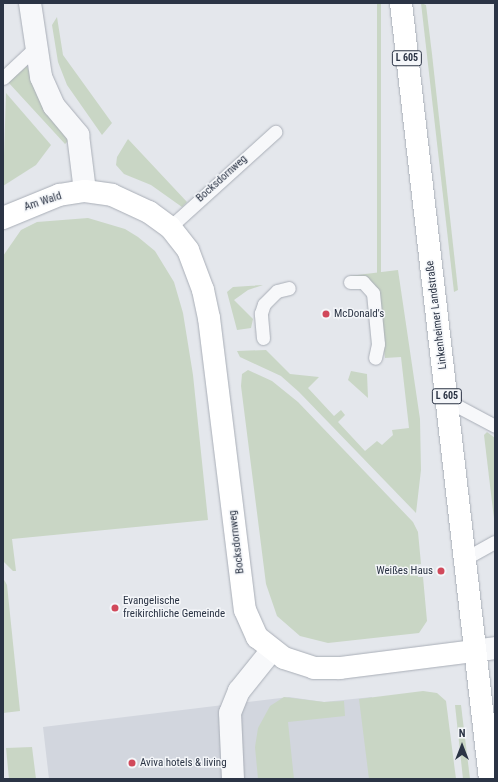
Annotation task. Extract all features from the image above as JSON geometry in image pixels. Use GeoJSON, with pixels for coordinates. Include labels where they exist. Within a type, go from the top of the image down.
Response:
{"type":"FeatureCollection","features":[{"type":"Feature","properties":{"kind":"main road","name":"Linkenheimer Landstraße"},"geometry":{"type":"LineString","coordinates":[[401,3],[448,401],[464,559],[485,649]]}},
{"type":"Feature","properties":{"kind":"main road","name":"Am Wald"},"geometry":{"type":"LineString","coordinates":[[3,218],[59,195],[85,192]]}},
{"type":"Feature","properties":{"kind":"main road","name":"Bocksdornweg"},"geometry":{"type":"LineString","coordinates":[[85,192],[127,200],[170,227],[188,250],[203,290],[245,610],[257,637],[272,650],[300,666],[314,668],[340,668],[485,649]]}},
{"type":"Feature","properties":{"kind":"main road","name":"L 605"},"geometry":{"type":"LineString","coordinates":[[485,649],[490,779]]}},
{"type":"Feature","properties":{"kind":"street"},"geometry":{"type":"LineString","coordinates":[[30,3],[41,77],[54,106],[78,135],[85,192]]}},
{"type":"Feature","properties":{"kind":"street"},"geometry":{"type":"LineString","coordinates":[[233,779],[230,714],[239,691],[272,650]]}},
{"type":"Feature","properties":{"kind":"lane"},"geometry":{"type":"LineString","coordinates":[[3,78],[36,47]]}},
{"type":"Feature","properties":{"kind":"lane","name":"Bocksdornweg"},"geometry":{"type":"LineString","coordinates":[[170,227],[275,132]]}},
{"type":"Feature","properties":{"kind":"lane"},"geometry":{"type":"LineString","coordinates":[[350,282],[363,282],[373,293],[378,344],[375,358]]}},
{"type":"Feature","properties":{"kind":"lane"},"geometry":{"type":"LineString","coordinates":[[263,338],[261,313],[264,304],[278,291],[289,288]]}},
{"type":"Feature","properties":{"kind":"lane"},"geometry":{"type":"LineString","coordinates":[[448,401],[495,426]]}},
{"type":"Feature","properties":{"kind":"lane"},"geometry":{"type":"LineString","coordinates":[[464,559],[495,542]]}},
{"type":"Feature","properties":{"kind":"shaded area"},"geometry":{"type":"Polygon","coordinates":[[[289,697],[324,702],[372,697],[381,779],[49,779],[43,727],[289,697]]]}},
{"type":"Feature","properties":{"kind":"green space"},"geometry":{"type":"Polygon","coordinates":[[[377,3],[381,3],[381,341],[377,341],[377,3]]]}},
{"type":"Feature","properties":{"kind":"green space"},"geometry":{"type":"Polygon","coordinates":[[[421,3],[426,5],[432,54],[458,290],[454,292],[421,3]]]}},
{"type":"Feature","properties":{"kind":"green space"},"geometry":{"type":"Polygon","coordinates":[[[57,17],[63,55],[112,123],[102,135],[67,85],[58,62],[52,25],[57,17]]]}},
{"type":"Feature","properties":{"kind":"green space"},"geometry":{"type":"Polygon","coordinates":[[[27,66],[38,95],[68,141],[65,144],[8,82],[27,66]]]}},
{"type":"Feature","properties":{"kind":"green space"},"geometry":{"type":"Polygon","coordinates":[[[6,93],[51,145],[36,165],[3,186],[6,93]]]}},
{"type":"Feature","properties":{"kind":"green space"},"geometry":{"type":"Polygon","coordinates":[[[128,139],[187,202],[182,207],[151,185],[124,174],[116,165],[117,157],[128,139]]]}},
{"type":"Feature","properties":{"kind":"green space"},"geometry":{"type":"Polygon","coordinates":[[[88,218],[125,229],[138,237],[155,251],[174,282],[183,313],[193,375],[208,520],[12,539],[16,571],[13,571],[3,561],[3,256],[21,230],[37,222],[88,218]]]}},
{"type":"Feature","properties":{"kind":"green space"},"geometry":{"type":"Polygon","coordinates":[[[398,270],[420,419],[421,470],[416,513],[299,392],[281,376],[240,357],[237,351],[266,350],[290,374],[319,377],[308,388],[334,416],[341,410],[345,415],[338,422],[365,451],[377,441],[382,445],[393,435],[392,430],[409,428],[401,357],[385,358],[375,285],[349,276],[398,270]]]}},
{"type":"Feature","properties":{"kind":"green space"},"geometry":{"type":"Polygon","coordinates":[[[263,285],[248,290],[234,300],[253,319],[251,328],[237,330],[227,292],[233,287],[263,285]]]}},
{"type":"Feature","properties":{"kind":"green space"},"geometry":{"type":"Polygon","coordinates":[[[248,370],[272,381],[298,402],[413,522],[418,532],[421,564],[416,565],[418,577],[423,577],[427,621],[419,633],[328,643],[300,636],[277,616],[266,584],[241,386],[242,374],[248,370]]]}},
{"type":"Feature","properties":{"kind":"green space"},"geometry":{"type":"Polygon","coordinates":[[[351,371],[367,374],[368,398],[348,380],[351,371]]]}},
{"type":"Feature","properties":{"kind":"green space"},"geometry":{"type":"Polygon","coordinates":[[[487,432],[495,438],[495,527],[484,435],[487,432]]]}},
{"type":"Feature","properties":{"kind":"green space"},"geometry":{"type":"Polygon","coordinates":[[[3,578],[7,585],[20,711],[3,713],[3,578]]]}},
{"type":"Feature","properties":{"kind":"green space"},"geometry":{"type":"Polygon","coordinates":[[[423,691],[437,693],[446,701],[456,779],[369,779],[359,699],[423,691]]]}},
{"type":"Feature","properties":{"kind":"green space"},"geometry":{"type":"Polygon","coordinates":[[[284,697],[324,702],[344,701],[345,716],[288,722],[294,779],[258,779],[255,747],[258,728],[270,706],[284,697]]]}},
{"type":"Feature","properties":{"kind":"green space"},"geometry":{"type":"Polygon","coordinates":[[[455,705],[461,705],[470,779],[463,779],[455,705]]]}},
{"type":"Feature","properties":{"kind":"green space"},"geometry":{"type":"Polygon","coordinates":[[[32,747],[36,779],[9,779],[6,748],[32,747]]]}},
{"type":"Feature","properties":{"kind":"place","name":"McDonald's"},"geometry":{"type":"Point","coordinates":[326,314]}},
{"type":"Feature","properties":{"kind":"place","name":"Weißes Haus"},"geometry":{"type":"Point","coordinates":[441,571]}},
{"type":"Feature","properties":{"kind":"place","name":"Evangelische freikirchliche Gemeinde"},"geometry":{"type":"Point","coordinates":[115,608]}},
{"type":"Feature","properties":{"kind":"place","name":"Aviva hotels & living"},"geometry":{"type":"Point","coordinates":[132,763]}}]}
